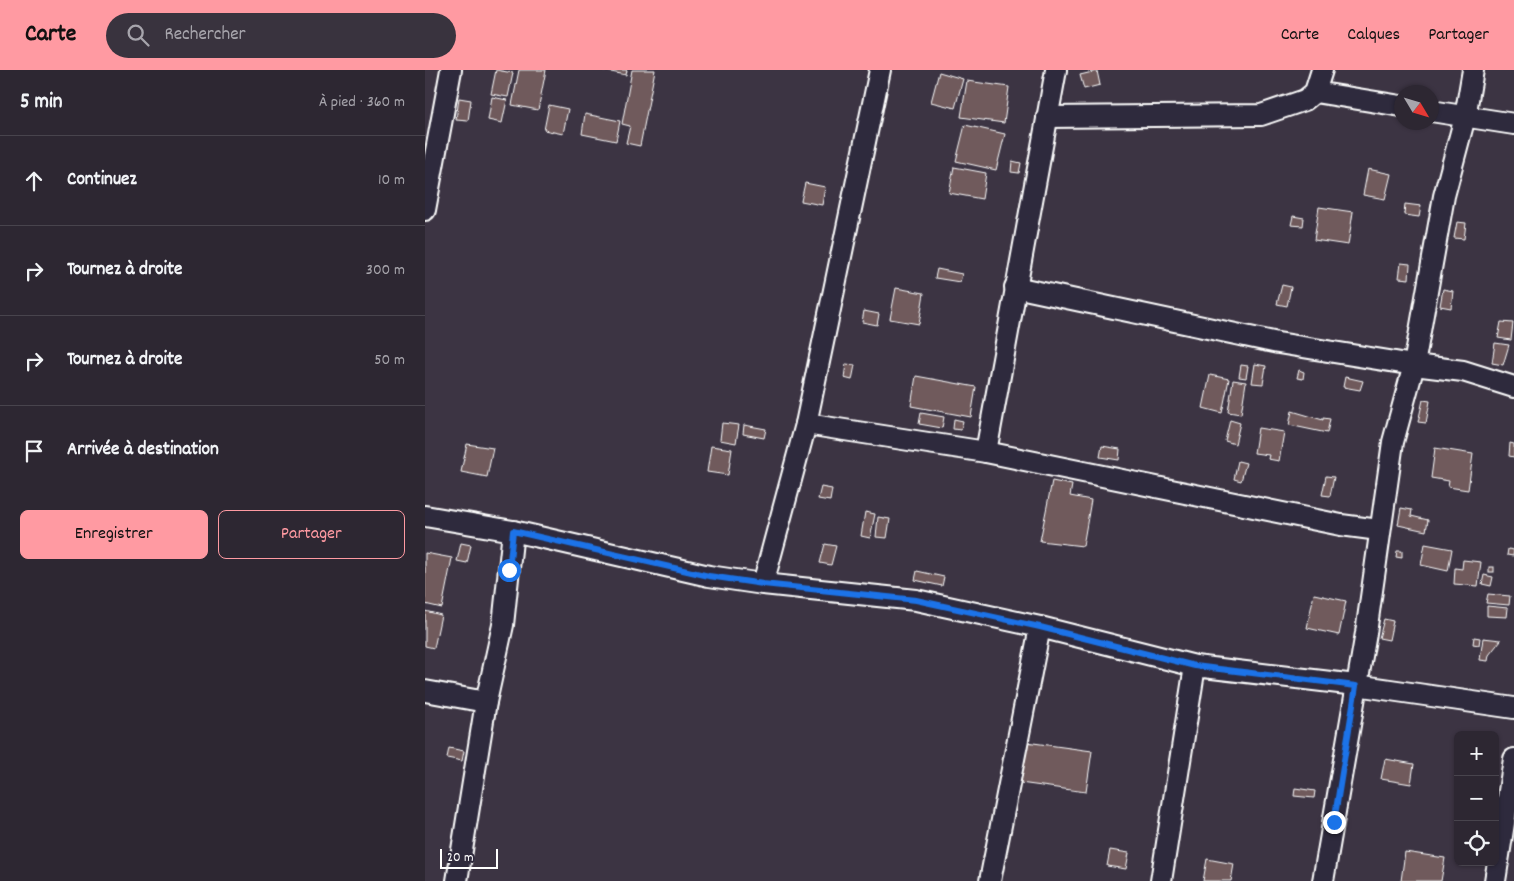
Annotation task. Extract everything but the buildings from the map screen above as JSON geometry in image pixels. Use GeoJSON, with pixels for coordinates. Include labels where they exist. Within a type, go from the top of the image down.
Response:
{"type":"FeatureCollection","features":[{"type":"Feature","properties":{"kind":"street"},"geometry":{"type":"LineString","coordinates":[[425,210],[432,139],[451,70]]}},
{"type":"Feature","properties":{"kind":"street"},"geometry":{"type":"LineString","coordinates":[[763,584],[806,424],[880,70]]}},
{"type":"Feature","properties":{"kind":"street"},"geometry":{"type":"LineString","coordinates":[[986,452],[1056,70]]}},
{"type":"Feature","properties":{"kind":"street"},"geometry":{"type":"LineString","coordinates":[[1047,117],[1261,115],[1305,100],[1315,92],[1321,70]]}},
{"type":"Feature","properties":{"kind":"street"},"geometry":{"type":"LineString","coordinates":[[1323,881],[1366,633],[1379,530],[1393,442],[1414,365],[1444,196],[1465,116],[1473,70]]}},
{"type":"Feature","properties":{"kind":"street"},"geometry":{"type":"LineString","coordinates":[[1315,92],[1394,105]]}},
{"type":"Feature","properties":{"kind":"street"},"geometry":{"type":"LineString","coordinates":[[1439,112],[1514,124]]}},
{"type":"Feature","properties":{"kind":"street"},"geometry":{"type":"LineString","coordinates":[[1015,287],[1279,343],[1463,371],[1514,387]]}},
{"type":"Feature","properties":{"kind":"street"},"geometry":{"type":"LineString","coordinates":[[806,424],[986,452],[1341,525],[1379,530]]}},
{"type":"Feature","properties":{"kind":"street"},"geometry":{"type":"LineString","coordinates":[[425,516],[513,531],[709,576],[763,584],[916,600],[1040,627],[1195,666],[1514,708]]}},
{"type":"Feature","properties":{"kind":"street"},"geometry":{"type":"LineString","coordinates":[[457,881],[486,702],[503,625],[513,531]]}},
{"type":"Feature","properties":{"kind":"street"},"geometry":{"type":"LineString","coordinates":[[990,881],[1040,627]]}},
{"type":"Feature","properties":{"kind":"street"},"geometry":{"type":"LineString","coordinates":[[1161,881],[1195,666]]}},
{"type":"Feature","properties":{"kind":"street"},"geometry":{"type":"LineString","coordinates":[[425,691],[486,702]]}},
{"type":"Feature","properties":{"kind":"street"},"geometry":{"type":"LineString","coordinates":[[1495,881],[1514,759]]}},
{"type":"Feature","properties":{"kind":"route"},"geometry":{"type":"LineString","coordinates":[[509,570],[513,531],[709,576],[763,584],[916,600],[1040,627],[1195,666],[1356,686],[1334,822]]}}]}
